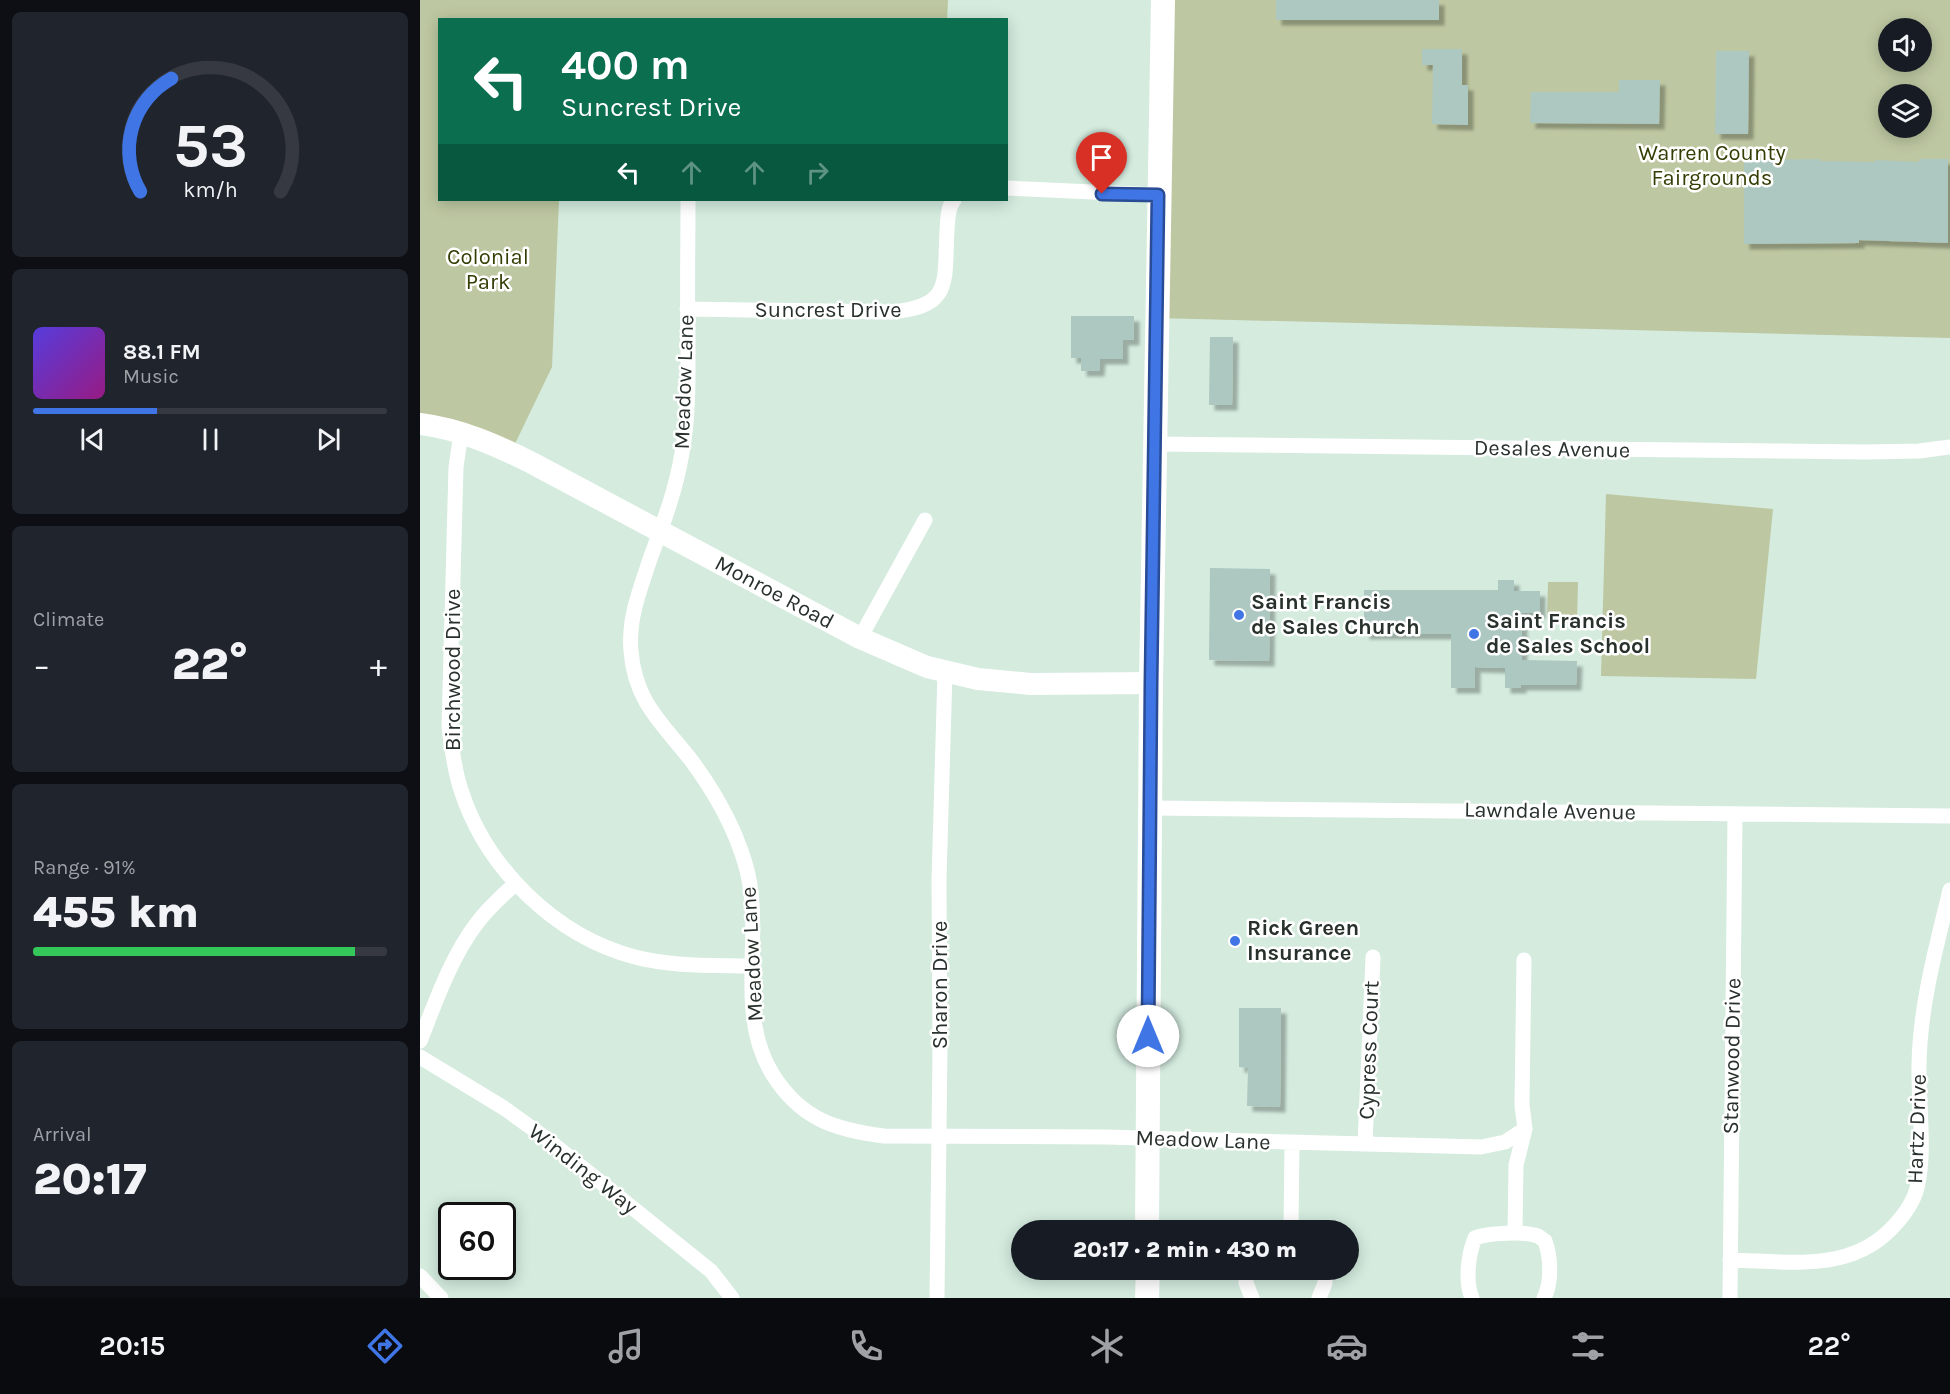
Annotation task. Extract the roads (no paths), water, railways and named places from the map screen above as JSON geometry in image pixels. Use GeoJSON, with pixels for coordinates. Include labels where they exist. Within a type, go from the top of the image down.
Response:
{"type":"FeatureCollection","features":[{"type":"Feature","properties":{"kind":"main road"},"geometry":{"type":"LineString","coordinates":[[1148,1220],[1151,684],[1162,0]]}},
{"type":"Feature","properties":{"kind":"main road"},"geometry":{"type":"LineString","coordinates":[[1147,1298],[1148,1280]]}},
{"type":"Feature","properties":{"kind":"street"},"geometry":{"type":"LineString","coordinates":[[1008,188],[1158,195]]}},
{"type":"Feature","properties":{"kind":"street","name":"Meadow Lane"},"geometry":{"type":"LineString","coordinates":[[688,201],[686,430],[672,498],[631,622],[631,653],[641,693],[651,712],[716,796],[745,862],[752,897],[754,1024],[762,1054],[784,1090],[798,1104],[834,1126],[853,1132],[884,1136],[1365,1143],[1480,1147],[1505,1142],[1526,1129]]}},
{"type":"Feature","properties":{"kind":"street","name":"Suncrest Drive"},"geometry":{"type":"LineString","coordinates":[[687,309],[891,312],[921,308],[931,302],[942,286],[948,214],[954,201]]}},
{"type":"Feature","properties":{"kind":"street","name":"Monroe Road"},"geometry":{"type":"LineString","coordinates":[[420,424],[461,433],[494,444],[860,638],[887,651],[945,672],[978,679],[1031,684],[1151,684]]}},
{"type":"Feature","properties":{"kind":"street","name":"Birchwood Drive"},"geometry":{"type":"LineString","coordinates":[[461,433],[456,467],[449,727],[453,759],[472,819],[488,847],[516,883],[536,903],[578,934],[636,958],[667,963],[753,966]]}},
{"type":"Feature","properties":{"kind":"street","name":"Desales Avenue"},"geometry":{"type":"LineString","coordinates":[[1155,444],[1866,452],[1919,451],[1950,447]]}},
{"type":"Feature","properties":{"kind":"street"},"geometry":{"type":"LineString","coordinates":[[860,638],[925,520]]}},
{"type":"Feature","properties":{"kind":"street","name":"Sharon Drive"},"geometry":{"type":"LineString","coordinates":[[937,1298],[939,880],[945,672]]}},
{"type":"Feature","properties":{"kind":"street","name":"Lawndale Avenue"},"geometry":{"type":"LineString","coordinates":[[1150,808],[1950,816]]}},
{"type":"Feature","properties":{"kind":"street","name":"Stanwood Drive"},"geometry":{"type":"LineString","coordinates":[[1730,1298],[1735,814]]}},
{"type":"Feature","properties":{"kind":"street"},"geometry":{"type":"LineString","coordinates":[[420,1041],[448,973],[469,934],[490,907],[516,883]]}},
{"type":"Feature","properties":{"kind":"street","name":"Hartz Drive"},"geometry":{"type":"LineString","coordinates":[[1730,1260],[1803,1261],[1845,1258],[1882,1238],[1909,1207],[1917,1187],[1919,1168],[1919,1064],[1922,1023],[1931,971],[1950,890]]}},
{"type":"Feature","properties":{"kind":"street","name":"Cypress Court"},"geometry":{"type":"LineString","coordinates":[[1365,1143],[1373,957]]}},
{"type":"Feature","properties":{"kind":"street"},"geometry":{"type":"LineString","coordinates":[[1515,1233],[1516,1165],[1526,1129],[1522,1105],[1524,960]]}},
{"type":"Feature","properties":{"kind":"street","name":"Winding Way"},"geometry":{"type":"LineString","coordinates":[[420,1057],[504,1108],[547,1139],[711,1271],[732,1298]]}},
{"type":"Feature","properties":{"kind":"street"},"geometry":{"type":"LineString","coordinates":[[1292,1143],[1294,1220]]}},
{"type":"Feature","properties":{"kind":"street"},"geometry":{"type":"LineString","coordinates":[[1472,1298],[1468,1280],[1471,1248],[1475,1238],[1484,1234],[1515,1233],[1538,1236],[1545,1241],[1549,1262],[1548,1283],[1544,1298]]}},
{"type":"Feature","properties":{"kind":"street"},"geometry":{"type":"LineString","coordinates":[[420,1276],[441,1298]]}},
{"type":"Feature","properties":{"kind":"street"},"geometry":{"type":"LineString","coordinates":[[1246,1280],[1252,1298]]}},
{"type":"Feature","properties":{"kind":"street"},"geometry":{"type":"LineString","coordinates":[[1319,1298],[1325,1280]]}},
{"type":"Feature","properties":{"kind":"place","name":"Saint Francis de Sales Church"},"geometry":{"type":"Point","coordinates":[1239,615]}},
{"type":"Feature","properties":{"kind":"place","name":"Saint Francis de Sales School"},"geometry":{"type":"Point","coordinates":[1474,634]}},
{"type":"Feature","properties":{"kind":"place","name":"Rick Green Insurance"},"geometry":{"type":"Point","coordinates":[1235,941]}},
{"type":"Feature","properties":{"kind":"park label","name":"Warren County Fairgrounds"},"geometry":{"type":"Point","coordinates":[1712,166]}},
{"type":"Feature","properties":{"kind":"park label","name":"Colonial Park"},"geometry":{"type":"Point","coordinates":[488,270]}}]}
